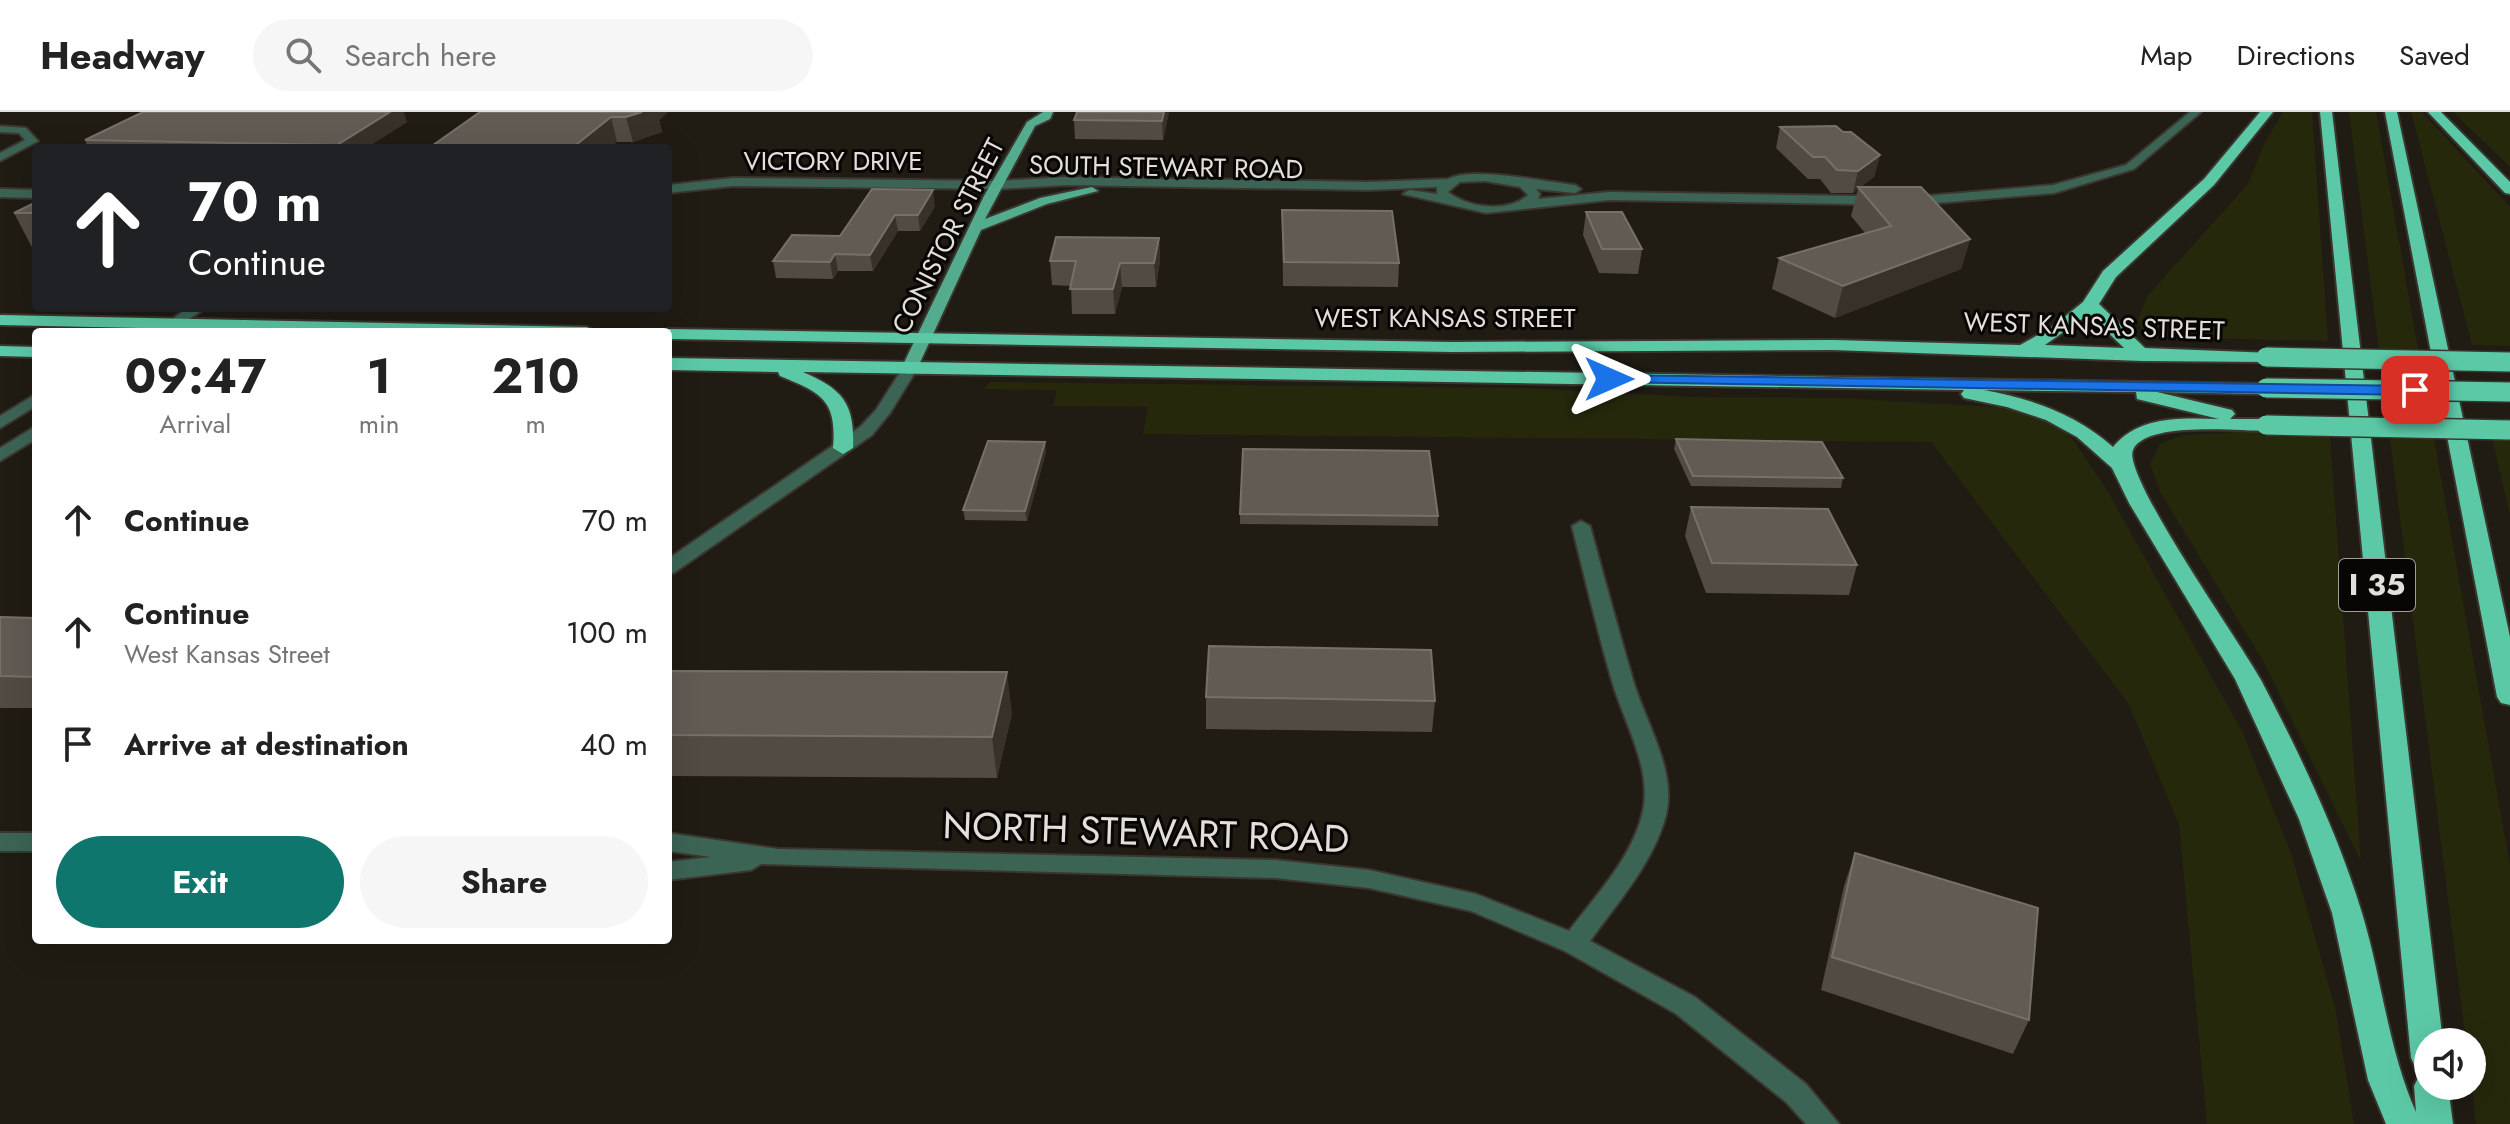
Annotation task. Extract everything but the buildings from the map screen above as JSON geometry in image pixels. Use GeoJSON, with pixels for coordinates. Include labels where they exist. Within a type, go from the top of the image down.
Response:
{"type":"FeatureCollection","features":[{"type":"Feature","properties":{"kind":"highway"},"geometry":{"type":"LineString","coordinates":[[2023,350],[2058,331],[2090,305],[2109,274],[2177,208],[2209,182],[2267,112]]}},
{"type":"Feature","properties":{"kind":"highway","name":"I 35"},"geometry":{"type":"LineString","coordinates":[[2326,112],[2425,1028]]}},
{"type":"Feature","properties":{"kind":"highway"},"geometry":{"type":"LineString","coordinates":[[2391,112],[2510,697]]}},
{"type":"Feature","properties":{"kind":"highway"},"geometry":{"type":"LineString","coordinates":[[2434,112],[2510,190]]}},
{"type":"Feature","properties":{"kind":"highway"},"geometry":{"type":"LineString","coordinates":[[2090,305],[2140,354],[2181,375],[2244,387]]}},
{"type":"Feature","properties":{"kind":"highway"},"geometry":{"type":"LineString","coordinates":[[0,320],[167,328]]}},
{"type":"Feature","properties":{"kind":"highway","name":"WEST KANSAS STREET"},"geometry":{"type":"LineString","coordinates":[[672,334],[1453,347],[1699,344],[2510,362]]}},
{"type":"Feature","properties":{"kind":"highway"},"geometry":{"type":"LineString","coordinates":[[1955,348],[2266,425]]}},
{"type":"Feature","properties":{"kind":"highway"},"geometry":{"type":"LineString","coordinates":[[0,351],[32,352]]}},
{"type":"Feature","properties":{"kind":"highway","name":"WEST KANSAS STREET"},"geometry":{"type":"LineString","coordinates":[[672,364],[1894,381]]}},
{"type":"Feature","properties":{"kind":"highway"},"geometry":{"type":"LineString","coordinates":[[773,367],[811,382],[837,400],[846,419],[843,448]]}},
{"type":"Feature","properties":{"kind":"highway"},"geometry":{"type":"LineString","coordinates":[[1894,381],[2510,392]]}},
{"type":"Feature","properties":{"kind":"highway"},"geometry":{"type":"LineString","coordinates":[[1894,381],[1990,397],[2056,417],[2080,430],[2121,465],[2140,503],[2248,679],[2313,819],[2347,913],[2385,1080],[2404,1124]]}},
{"type":"Feature","properties":{"kind":"highway"},"geometry":{"type":"LineString","coordinates":[[2121,465],[2123,448],[2136,435],[2158,427],[2185,424],[2510,430]]}},
{"type":"Feature","properties":{"kind":"highway"},"geometry":{"type":"LineString","coordinates":[[2432,1100],[2435,1124]]}},
{"type":"Feature","properties":{"kind":"main road","name":"CONISTOR STREET"},"geometry":{"type":"LineString","coordinates":[[909,369],[1030,118],[1046,117],[1048,112]]}},
{"type":"Feature","properties":{"kind":"main road"},"geometry":{"type":"LineString","coordinates":[[977,227],[1044,201],[1092,191]]}},
{"type":"Feature","properties":{"kind":"street"},"geometry":{"type":"LineString","coordinates":[[1525,204],[1609,196],[1914,201],[2054,189],[2130,167],[2196,112]]}},
{"type":"Feature","properties":{"kind":"street"},"geometry":{"type":"LineString","coordinates":[[0,129],[22,130],[32,141],[0,158]]}},
{"type":"Feature","properties":{"kind":"street","name":"SOUTH STEWART ROAD"},"geometry":{"type":"LineString","coordinates":[[998,185],[1066,181],[1369,186],[1448,183],[1485,177],[1524,184]]}},
{"type":"Feature","properties":{"kind":"street","name":"VICTORY DRIVE"},"geometry":{"type":"LineString","coordinates":[[672,189],[733,182],[998,185]]}},
{"type":"Feature","properties":{"kind":"street"},"geometry":{"type":"LineString","coordinates":[[1447,199],[1442,188],[1448,183]]}},
{"type":"Feature","properties":{"kind":"street"},"geometry":{"type":"LineString","coordinates":[[1524,184],[1565,188],[1908,193],[1959,197]]}},
{"type":"Feature","properties":{"kind":"street"},"geometry":{"type":"LineString","coordinates":[[1524,184],[1534,194],[1525,204]]}},
{"type":"Feature","properties":{"kind":"street","name":"SOUTH STEWART ROAD"},"geometry":{"type":"LineString","coordinates":[[998,185],[1042,190],[1406,194],[1447,199],[1486,209],[1525,204]]}},
{"type":"Feature","properties":{"kind":"street"},"geometry":{"type":"LineString","coordinates":[[0,193],[32,194]]}},
{"type":"Feature","properties":{"kind":"street"},"geometry":{"type":"LineString","coordinates":[[167,328],[192,312]]}},
{"type":"Feature","properties":{"kind":"street"},"geometry":{"type":"LineString","coordinates":[[672,565],[866,431],[882,413],[909,369]]}},
{"type":"Feature","properties":{"kind":"street"},"geometry":{"type":"LineString","coordinates":[[0,423],[32,402]]}},
{"type":"Feature","properties":{"kind":"street"},"geometry":{"type":"LineString","coordinates":[[0,456],[32,434]]}},
{"type":"Feature","properties":{"kind":"street"},"geometry":{"type":"LineString","coordinates":[[1574,944],[1623,875],[1649,829],[1657,796],[1649,754],[1619,669],[1581,526]]}},
{"type":"Feature","properties":{"kind":"street"},"geometry":{"type":"LineString","coordinates":[[0,842],[32,842]]}},
{"type":"Feature","properties":{"kind":"street","name":"NORTH STEWART ROAD"},"geometry":{"type":"LineString","coordinates":[[672,843],[778,858],[1275,869],[1353,877],[1476,903],[1574,944],[1685,1005],[1796,1093],[1824,1124]]}},
{"type":"Feature","properties":{"kind":"street","name":"NORTH STEWART ROAD"},"geometry":{"type":"LineString","coordinates":[[672,871],[778,858]]}},
{"type":"Feature","properties":{"kind":"green space"},"geometry":{"type":"Polygon","coordinates":[[[2283,112],[2312,112],[2328,341],[2150,337],[2137,322],[2148,295],[2248,184],[2264,144],[2283,112]]]}},
{"type":"Feature","properties":{"kind":"green space"},"geometry":{"type":"Polygon","coordinates":[[[2349,112],[2376,112],[2510,866],[2510,1124],[2476,1124],[2473,1100],[2486,1100],[2486,1028],[2464,1028],[2349,112]]]}},
{"type":"Feature","properties":{"kind":"green space"},"geometry":{"type":"Polygon","coordinates":[[[2411,112],[2422,112],[2510,207],[2510,346],[2472,345],[2411,112]]]}},
{"type":"Feature","properties":{"kind":"green space"},"geometry":{"type":"Polygon","coordinates":[[[2453,112],[2510,112],[2510,167],[2453,112]]]}},
{"type":"Feature","properties":{"kind":"green space"},"geometry":{"type":"Polygon","coordinates":[[[990,382],[1525,388],[1689,397],[1840,398],[2011,408],[2058,425],[2074,441],[2107,490],[2242,731],[2292,856],[2335,1007],[2354,1124],[2207,1124],[2179,824],[2128,703],[1931,442],[1143,434],[1148,407],[1053,406],[1057,390],[984,389],[990,382]]]}},
{"type":"Feature","properties":{"kind":"green space"},"geometry":{"type":"Polygon","coordinates":[[[2240,432],[2330,437],[2361,862],[2263,661],[2160,492],[2150,464],[2160,444],[2182,435],[2240,432]]]}},
{"type":"Feature","properties":{"kind":"green space"},"geometry":{"type":"Polygon","coordinates":[[[2492,439],[2510,439],[2510,515],[2492,439]]]}},
{"type":"Feature","properties":{"kind":"route"},"geometry":{"type":"LineString","coordinates":[[1609,379],[2415,390]]}}]}
